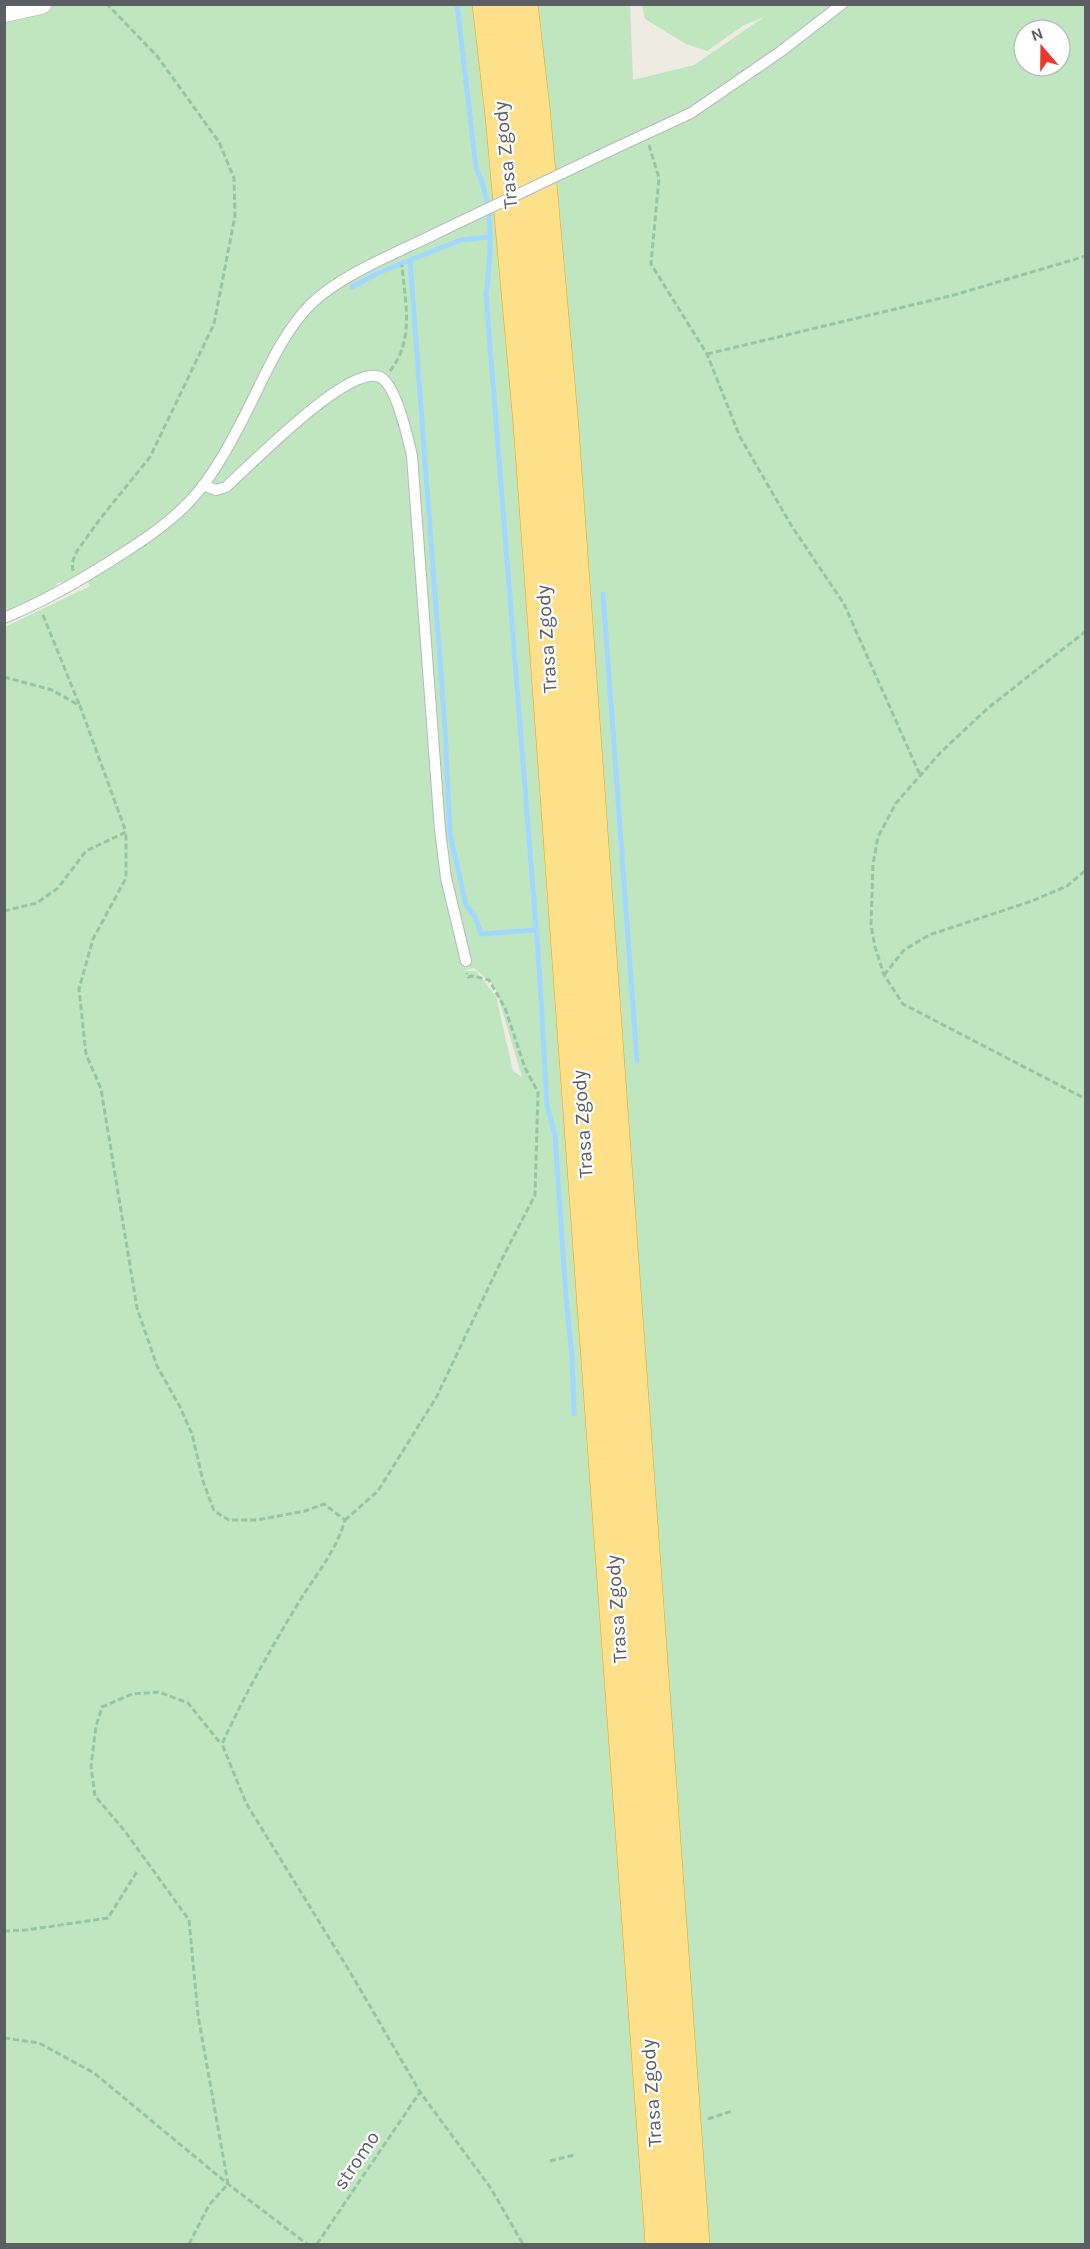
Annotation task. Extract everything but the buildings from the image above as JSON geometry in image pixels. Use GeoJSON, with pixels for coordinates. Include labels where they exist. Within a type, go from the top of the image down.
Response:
{"type":"FeatureCollection","features":[{"type":"Feature","properties":{"kind":"highway","name":"Trasa Zgody"},"geometry":{"type":"LineString","coordinates":[[489,4],[503,128],[530,424],[654,1912],[680,2110],[693,2244]]}},
{"type":"Feature","properties":{"kind":"highway","name":"Trasa Zgody"},"geometry":{"type":"LineString","coordinates":[[521,4],[533,106],[561,415],[654,1912]]}},
{"type":"Feature","properties":{"kind":"highway","name":"Trasa Zgody"},"geometry":{"type":"LineString","coordinates":[[662,2244],[680,2110]]}},
{"type":"Feature","properties":{"kind":"street"},"geometry":{"type":"LineString","coordinates":[[4,12],[41,4]]}},
{"type":"Feature","properties":{"kind":"lane"},"geometry":{"type":"LineString","coordinates":[[4,618],[39,603],[77,582],[166,523],[189,502],[226,451],[268,369],[299,318],[327,291],[442,230],[691,113],[780,52],[842,4]]}},
{"type":"Feature","properties":{"kind":"lane"},"geometry":{"type":"LineString","coordinates":[[203,485],[216,490],[226,487],[317,404],[341,387],[366,377],[376,376],[383,379],[394,397],[407,433],[412,456],[440,830],[446,878],[466,962]]}},
{"type":"Feature","properties":{"kind":"lane"},"geometry":{"type":"LineString","coordinates":[[654,1912],[659,1988],[654,1912]]}},
{"type":"Feature","properties":{"kind":"lane"},"geometry":{"type":"LineString","coordinates":[[658,2034],[680,2110]]}},
{"type":"Feature","properties":{"kind":"lane"},"geometry":{"type":"LineString","coordinates":[[668,2042],[680,2110]]}},
{"type":"Feature","properties":{"kind":"path"},"geometry":{"type":"LineString","coordinates":[[77,582],[72,563],[77,551],[150,457],[214,324],[235,216],[234,178],[219,142],[157,56],[107,4]]}},
{"type":"Feature","properties":{"kind":"path"},"geometry":{"type":"LineString","coordinates":[[646,134],[659,178],[651,264],[708,354],[740,437],[791,525],[844,604],[920,775]]}},
{"type":"Feature","properties":{"kind":"path"},"geometry":{"type":"LineString","coordinates":[[383,379],[400,358],[408,332],[401,251]]}},
{"type":"Feature","properties":{"kind":"path"},"geometry":{"type":"LineString","coordinates":[[708,354],[954,295],[1086,255]]}},
{"type":"Feature","properties":{"kind":"path"},"geometry":{"type":"LineString","coordinates":[[39,603],[126,832],[126,878],[93,939],[79,989],[86,1054],[101,1089],[137,1308],[157,1366],[192,1434],[203,1481],[214,1511],[229,1520],[256,1520],[304,1511],[324,1504],[345,1520]]}},
{"type":"Feature","properties":{"kind":"path"},"geometry":{"type":"LineString","coordinates":[[1086,630],[988,708],[940,753],[896,803],[878,837],[873,864],[871,925],[884,975],[903,1004],[1086,1099]]}},
{"type":"Feature","properties":{"kind":"path"},"geometry":{"type":"LineString","coordinates":[[4,677],[52,690],[80,706]]}},
{"type":"Feature","properties":{"kind":"path"},"geometry":{"type":"LineString","coordinates":[[4,911],[38,903],[58,888],[86,851],[126,832]]}},
{"type":"Feature","properties":{"kind":"path"},"geometry":{"type":"LineString","coordinates":[[884,975],[904,950],[929,935],[983,919],[1040,897],[1066,886],[1086,870]]}},
{"type":"Feature","properties":{"kind":"path"},"geometry":{"type":"LineString","coordinates":[[222,1744],[248,1690],[297,1604],[340,1539],[345,1520],[378,1491],[437,1396],[535,1195],[538,1092],[525,1068],[505,1008],[489,980],[468,976],[466,962]]}},
{"type":"Feature","properties":{"kind":"path"},"geometry":{"type":"LineString","coordinates":[[228,2184],[198,2015],[189,1920],[124,1830],[95,1797],[91,1766],[96,1726],[102,1707],[132,1694],[159,1692],[188,1703],[222,1744],[246,1803],[350,1972],[420,2092],[490,2187],[523,2244]]}},
{"type":"Feature","properties":{"kind":"path"},"geometry":{"type":"LineString","coordinates":[[4,1931],[108,1918],[138,1870]]}},
{"type":"Feature","properties":{"kind":"path"},"geometry":{"type":"LineString","coordinates":[[4,2038],[39,2043],[94,2073],[228,2184],[307,2244]]}},
{"type":"Feature","properties":{"kind":"path","name":"stromo"},"geometry":{"type":"LineString","coordinates":[[317,2244],[420,2092]]}},
{"type":"Feature","properties":{"kind":"path"},"geometry":{"type":"LineString","coordinates":[[680,2110],[732,2111]]}},
{"type":"Feature","properties":{"kind":"path"},"geometry":{"type":"LineString","coordinates":[[550,2161],[574,2155]]}},
{"type":"Feature","properties":{"kind":"path"},"geometry":{"type":"LineString","coordinates":[[189,2244],[208,2205],[228,2184]]}},
{"type":"Feature","properties":{"kind":"green space"},"geometry":{"type":"Polygon","coordinates":[[[5,5],[630,5],[633,80],[694,65],[764,17],[744,25],[707,51],[686,44],[645,19],[642,5],[1085,5],[1085,2244],[5,2244],[5,627],[90,586],[85,577],[58,583],[39,603],[33,602],[5,612],[5,5]],[[474,968],[463,971],[476,971],[496,996],[513,1071],[522,1077],[495,986],[474,968]]]}},
{"type":"Feature","properties":{"kind":"waterway"},"geometry":{"type":"LineString","coordinates":[[457,4],[476,168],[489,214],[490,247],[486,295],[539,965],[547,1106],[555,1135],[572,1356],[574,1414]]}},
{"type":"Feature","properties":{"kind":"waterway"},"geometry":{"type":"LineString","coordinates":[[489,237],[461,240],[410,260],[445,728],[450,834],[466,905],[475,917],[481,934],[536,930]]}},
{"type":"Feature","properties":{"kind":"waterway"},"geometry":{"type":"LineString","coordinates":[[352,287],[410,260]]}},
{"type":"Feature","properties":{"kind":"waterway"},"geometry":{"type":"LineString","coordinates":[[603,594],[637,1061]]}}]}
